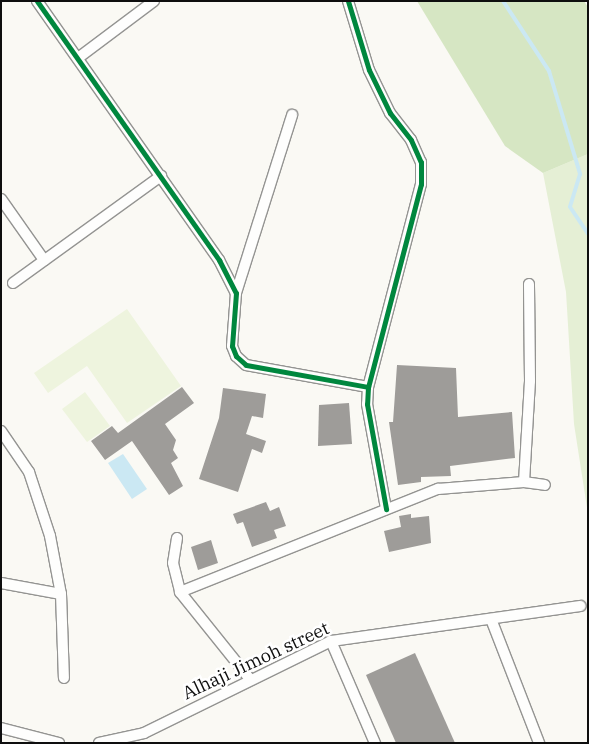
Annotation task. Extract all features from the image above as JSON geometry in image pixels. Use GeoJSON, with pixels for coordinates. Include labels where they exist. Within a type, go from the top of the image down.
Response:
{"type":"FeatureCollection","features":[{"type":"Feature","properties":{"kind":"street"},"geometry":{"type":"LineString","coordinates":[[37,1],[219,260],[236,293]]}},
{"type":"Feature","properties":{"kind":"street"},"geometry":{"type":"LineString","coordinates":[[78,58],[154,1]]}},
{"type":"Feature","properties":{"kind":"street"},"geometry":{"type":"LineString","coordinates":[[348,1],[369,70],[390,113],[412,140],[421,162],[421,184],[368,387],[367,404],[386,509]]}},
{"type":"Feature","properties":{"kind":"street"},"geometry":{"type":"LineString","coordinates":[[292,115],[236,293],[232,346],[236,356],[246,365],[368,387]]}},
{"type":"Feature","properties":{"kind":"street"},"geometry":{"type":"LineString","coordinates":[[13,283],[161,176]]}},
{"type":"Feature","properties":{"kind":"street"},"geometry":{"type":"LineString","coordinates":[[1,199],[44,260]]}},
{"type":"Feature","properties":{"kind":"street"},"geometry":{"type":"LineString","coordinates":[[524,482],[530,381],[529,284]]}},
{"type":"Feature","properties":{"kind":"street"},"geometry":{"type":"LineString","coordinates":[[1,431],[20,456],[39,498],[61,594],[64,678]]}},
{"type":"Feature","properties":{"kind":"street"},"geometry":{"type":"LineString","coordinates":[[180,592],[438,489],[524,482],[545,485]]}},
{"type":"Feature","properties":{"kind":"street"},"geometry":{"type":"LineString","coordinates":[[177,538],[173,563],[180,592],[250,679]]}},
{"type":"Feature","properties":{"kind":"street"},"geometry":{"type":"LineString","coordinates":[[1,582],[61,594]]}},
{"type":"Feature","properties":{"kind":"street","name":"Alhaji Jimoh street"},"geometry":{"type":"LineString","coordinates":[[99,743],[144,733],[250,679],[331,641],[581,606]]}},
{"type":"Feature","properties":{"kind":"street"},"geometry":{"type":"LineString","coordinates":[[491,619],[538,743]]}},
{"type":"Feature","properties":{"kind":"street"},"geometry":{"type":"LineString","coordinates":[[331,641],[375,743]]}},
{"type":"Feature","properties":{"kind":"street"},"geometry":{"type":"LineString","coordinates":[[1,728],[59,743]]}},
{"type":"Feature","properties":{"kind":"green space"},"geometry":{"type":"Polygon","coordinates":[[[417,1],[584,1],[588,7],[588,154],[543,173],[505,146],[417,1]]]}},
{"type":"Feature","properties":{"kind":"green space"},"geometry":{"type":"Polygon","coordinates":[[[588,154],[588,514],[574,424],[566,292],[543,173],[588,154]]]}},
{"type":"Feature","properties":{"kind":"green space"},"geometry":{"type":"Polygon","coordinates":[[[127,309],[181,386],[127,423],[87,366],[48,393],[34,373],[127,309]]]}},
{"type":"Feature","properties":{"kind":"green space"},"geometry":{"type":"Polygon","coordinates":[[[85,392],[110,426],[87,442],[62,409],[85,392]]]}},
{"type":"Feature","properties":{"kind":"water"},"geometry":{"type":"Polygon","coordinates":[[[123,454],[147,489],[132,499],[108,463],[123,454]]]}},
{"type":"Feature","properties":{"kind":"building"},"geometry":{"type":"Polygon","coordinates":[[[397,365],[456,368],[458,417],[512,412],[515,458],[450,466],[451,476],[421,477],[421,482],[398,485],[389,422],[393,422],[397,365]]]}},
{"type":"Feature","properties":{"kind":"building"},"geometry":{"type":"Polygon","coordinates":[[[182,387],[194,403],[165,424],[176,440],[173,450],[178,458],[171,463],[183,486],[169,495],[132,441],[105,460],[91,441],[112,426],[118,433],[182,387]]]}},
{"type":"Feature","properties":{"kind":"building"},"geometry":{"type":"Polygon","coordinates":[[[223,388],[266,394],[263,418],[252,416],[246,434],[266,441],[262,453],[252,449],[238,492],[199,479],[219,418],[223,388]]]}},
{"type":"Feature","properties":{"kind":"building"},"geometry":{"type":"Polygon","coordinates":[[[349,403],[352,444],[318,446],[319,405],[349,403]]]}},
{"type":"Feature","properties":{"kind":"building"},"geometry":{"type":"Polygon","coordinates":[[[266,502],[270,511],[279,507],[286,526],[274,530],[277,538],[252,547],[243,522],[237,524],[233,514],[266,502]]]}},
{"type":"Feature","properties":{"kind":"building"},"geometry":{"type":"Polygon","coordinates":[[[411,514],[411,518],[429,516],[431,543],[389,552],[384,531],[401,527],[399,516],[411,514]]]}},
{"type":"Feature","properties":{"kind":"building"},"geometry":{"type":"Polygon","coordinates":[[[211,540],[218,563],[198,570],[191,547],[211,540]]]}},
{"type":"Feature","properties":{"kind":"building"},"geometry":{"type":"Polygon","coordinates":[[[415,653],[455,743],[396,743],[366,675],[415,653]]]}},
{"type":"Feature","properties":{"kind":"waterway"},"geometry":{"type":"LineString","coordinates":[[503,1],[549,71],[580,174],[570,207],[588,234]]}},
{"type":"Feature","properties":{"kind":"cycle path"},"geometry":{"type":"LineString","coordinates":[[37,1],[219,260],[236,293],[232,346],[236,356],[246,365],[368,387]]}},
{"type":"Feature","properties":{"kind":"cycle path"},"geometry":{"type":"LineString","coordinates":[[348,1],[369,70],[390,113],[411,140],[421,162],[421,184],[368,387],[367,404],[386,509]]}}]}
